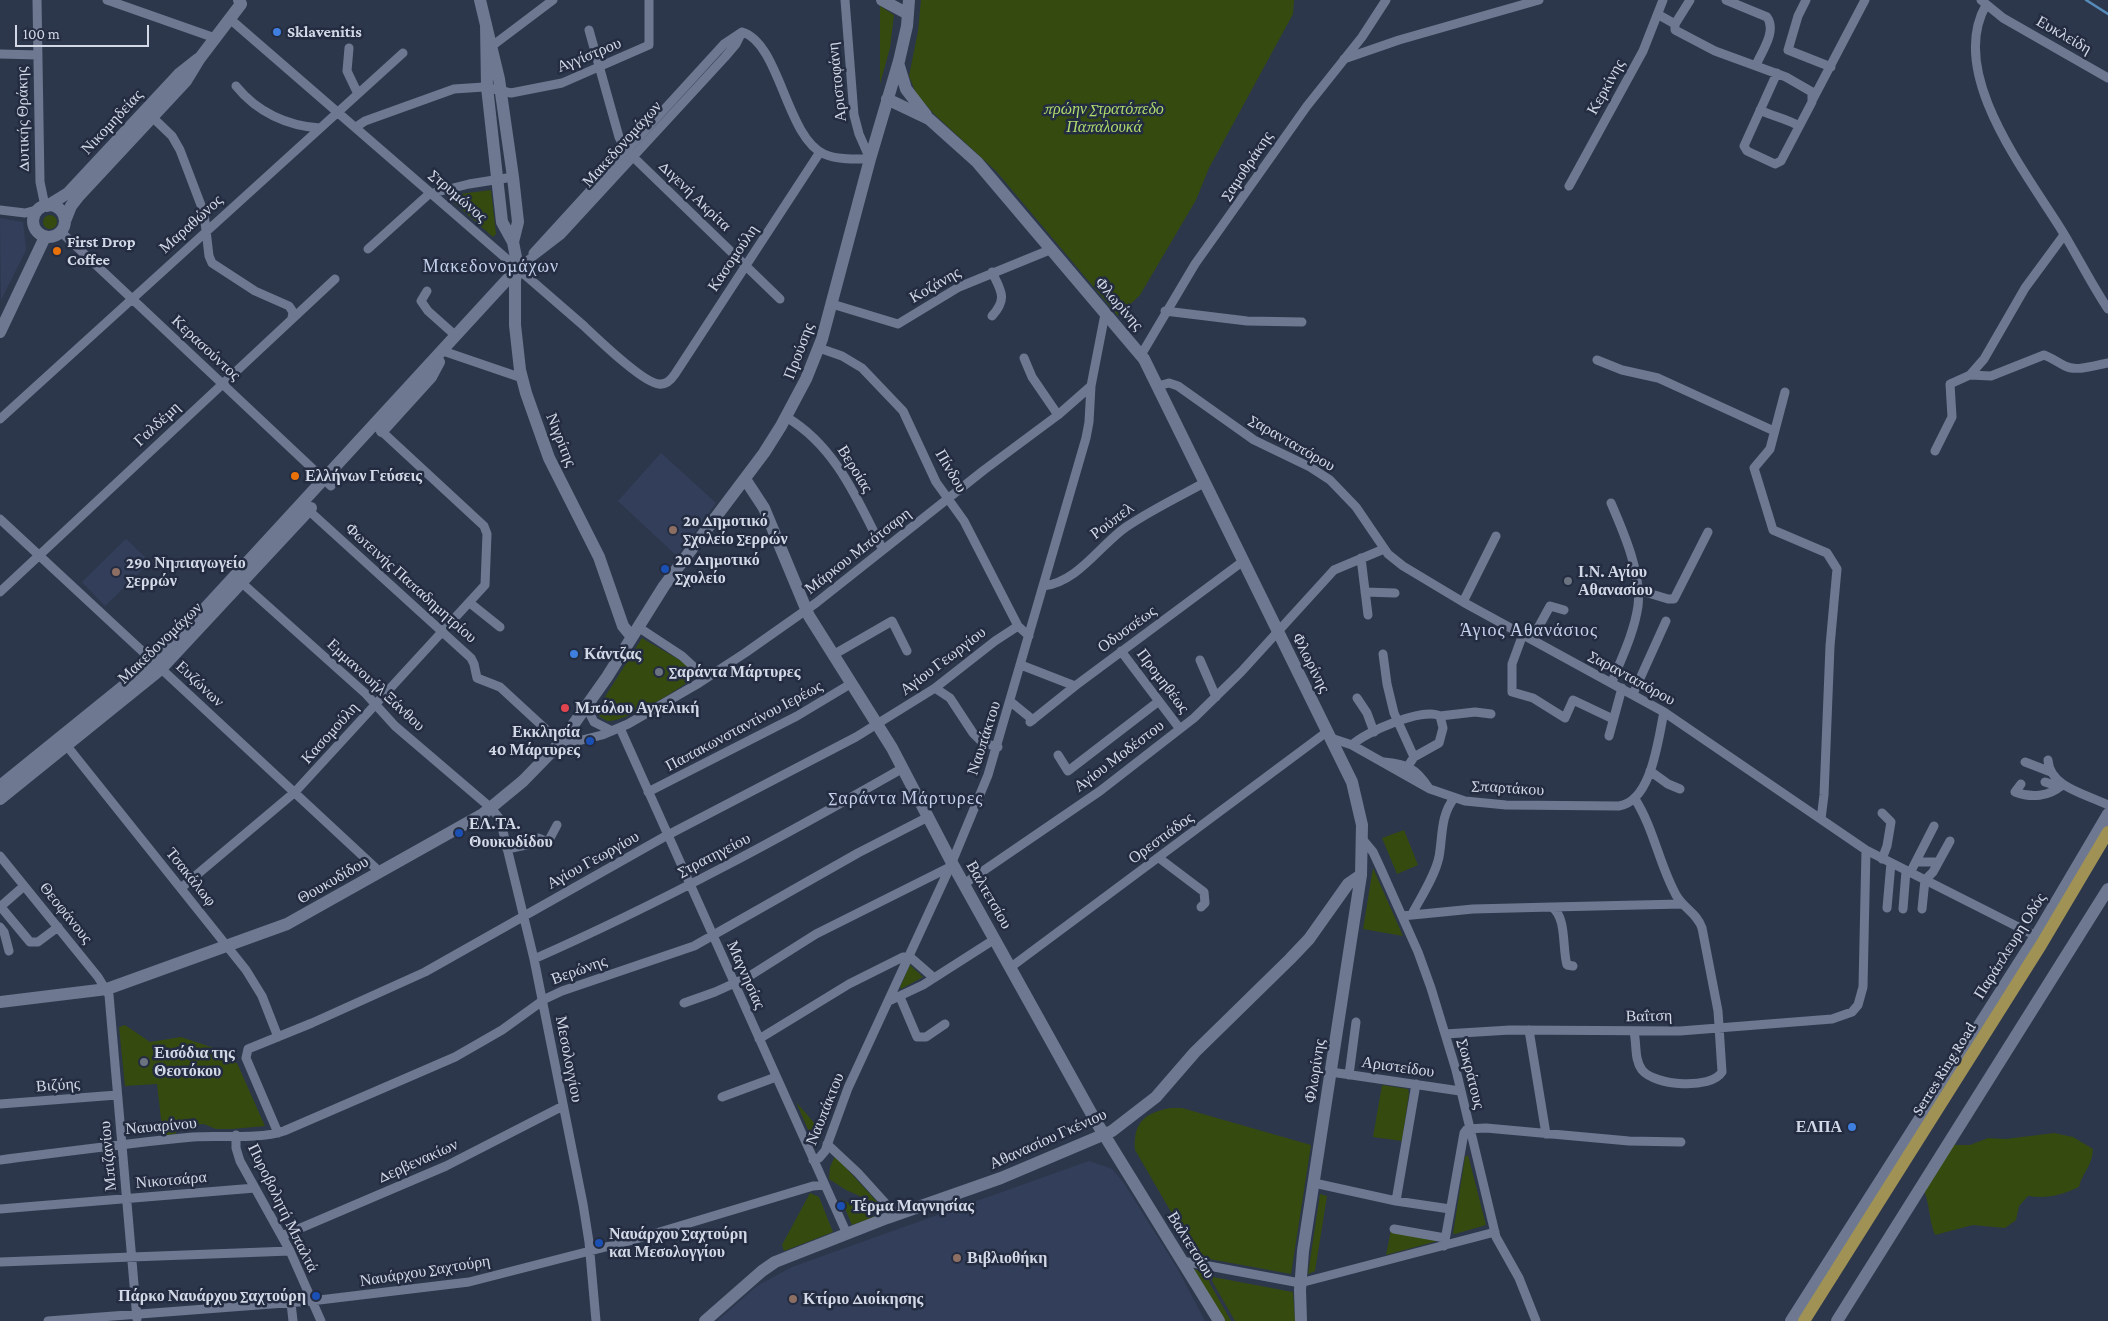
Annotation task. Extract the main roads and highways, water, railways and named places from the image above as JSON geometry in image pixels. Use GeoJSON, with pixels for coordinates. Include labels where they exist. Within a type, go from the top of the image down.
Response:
{"type":"FeatureCollection","features":[{"type":"Feature","properties":{"kind":"main road","name":"Serres Ring Road"},"geometry":{"type":"LineString","coordinates":[[1804,1321],[2036,953],[2108,832]]}},
{"type":"Feature","properties":{"kind":"waterway"},"geometry":{"type":"LineString","coordinates":[[2086,0],[2108,14]]}},
{"type":"Feature","properties":{"kind":"place","name":"Sklavenitis"},"geometry":{"type":"Point","coordinates":[277,32]}},
{"type":"Feature","properties":{"kind":"place","name":"First Drop Coffee"},"geometry":{"type":"Point","coordinates":[57,251]}},
{"type":"Feature","properties":{"kind":"place","name":"Ελλήνων Γεύσεις"},"geometry":{"type":"Point","coordinates":[295,476]}},
{"type":"Feature","properties":{"kind":"place","name":"2ο Δημοτικό Σχολείο Σερρών"},"geometry":{"type":"Point","coordinates":[673,530]}},
{"type":"Feature","properties":{"kind":"place","name":"2ο Δημοτικό Σχολείο"},"geometry":{"type":"Point","coordinates":[665,569]}},
{"type":"Feature","properties":{"kind":"place","name":"29ο Νηπιαγωγείο Σερρών"},"geometry":{"type":"Point","coordinates":[116,572]}},
{"type":"Feature","properties":{"kind":"place","name":"Ι.Ν. Αγίου Αθανασίου"},"geometry":{"type":"Point","coordinates":[1568,581]}},
{"type":"Feature","properties":{"kind":"place","name":"Κάντζας"},"geometry":{"type":"Point","coordinates":[574,654]}},
{"type":"Feature","properties":{"kind":"place","name":"Σαράντα Μάρτυρες"},"geometry":{"type":"Point","coordinates":[659,672]}},
{"type":"Feature","properties":{"kind":"place","name":"Μπόλου Αγγελική"},"geometry":{"type":"Point","coordinates":[565,708]}},
{"type":"Feature","properties":{"kind":"place","name":"Εκκλησία 40 Μάρτυρες"},"geometry":{"type":"Point","coordinates":[590,741]}},
{"type":"Feature","properties":{"kind":"place","name":"ΕΛ.ΤΑ. Θουκυδίδου"},"geometry":{"type":"Point","coordinates":[459,833]}},
{"type":"Feature","properties":{"kind":"place","name":"Εισόδια της Θεοτόκου"},"geometry":{"type":"Point","coordinates":[144,1062]}},
{"type":"Feature","properties":{"kind":"place","name":"ΕΛΠΑ"},"geometry":{"type":"Point","coordinates":[1852,1127]}},
{"type":"Feature","properties":{"kind":"place","name":"Τέρμα Μαγνησίας"},"geometry":{"type":"Point","coordinates":[841,1206]}},
{"type":"Feature","properties":{"kind":"place","name":"Ναυάρχου Σαχτούρη και Μεσολογγίου"},"geometry":{"type":"Point","coordinates":[599,1243]}},
{"type":"Feature","properties":{"kind":"place","name":"Βιβλιοθήκη"},"geometry":{"type":"Point","coordinates":[957,1258]}},
{"type":"Feature","properties":{"kind":"place","name":"Πάρκο Ναυάρχου Σαχτούρη"},"geometry":{"type":"Point","coordinates":[316,1296]}},
{"type":"Feature","properties":{"kind":"place","name":"Κτίριο Διοίκησης"},"geometry":{"type":"Point","coordinates":[793,1299]}},
{"type":"Feature","properties":{"kind":"district","name":"Μακεδονομάχων"},"geometry":{"type":"Point","coordinates":[491,266]}},
{"type":"Feature","properties":{"kind":"district","name":"Άγιος Αθανάσιος"},"geometry":{"type":"Point","coordinates":[1529,630]}},
{"type":"Feature","properties":{"kind":"district","name":"Σαράντα Μάρτυρες"},"geometry":{"type":"Point","coordinates":[906,798]}},
{"type":"Feature","properties":{"kind":"park label","name":"πρώην Στρατόπεδο Παπαλουκά"},"geometry":{"type":"Point","coordinates":[1104,118]}}]}
